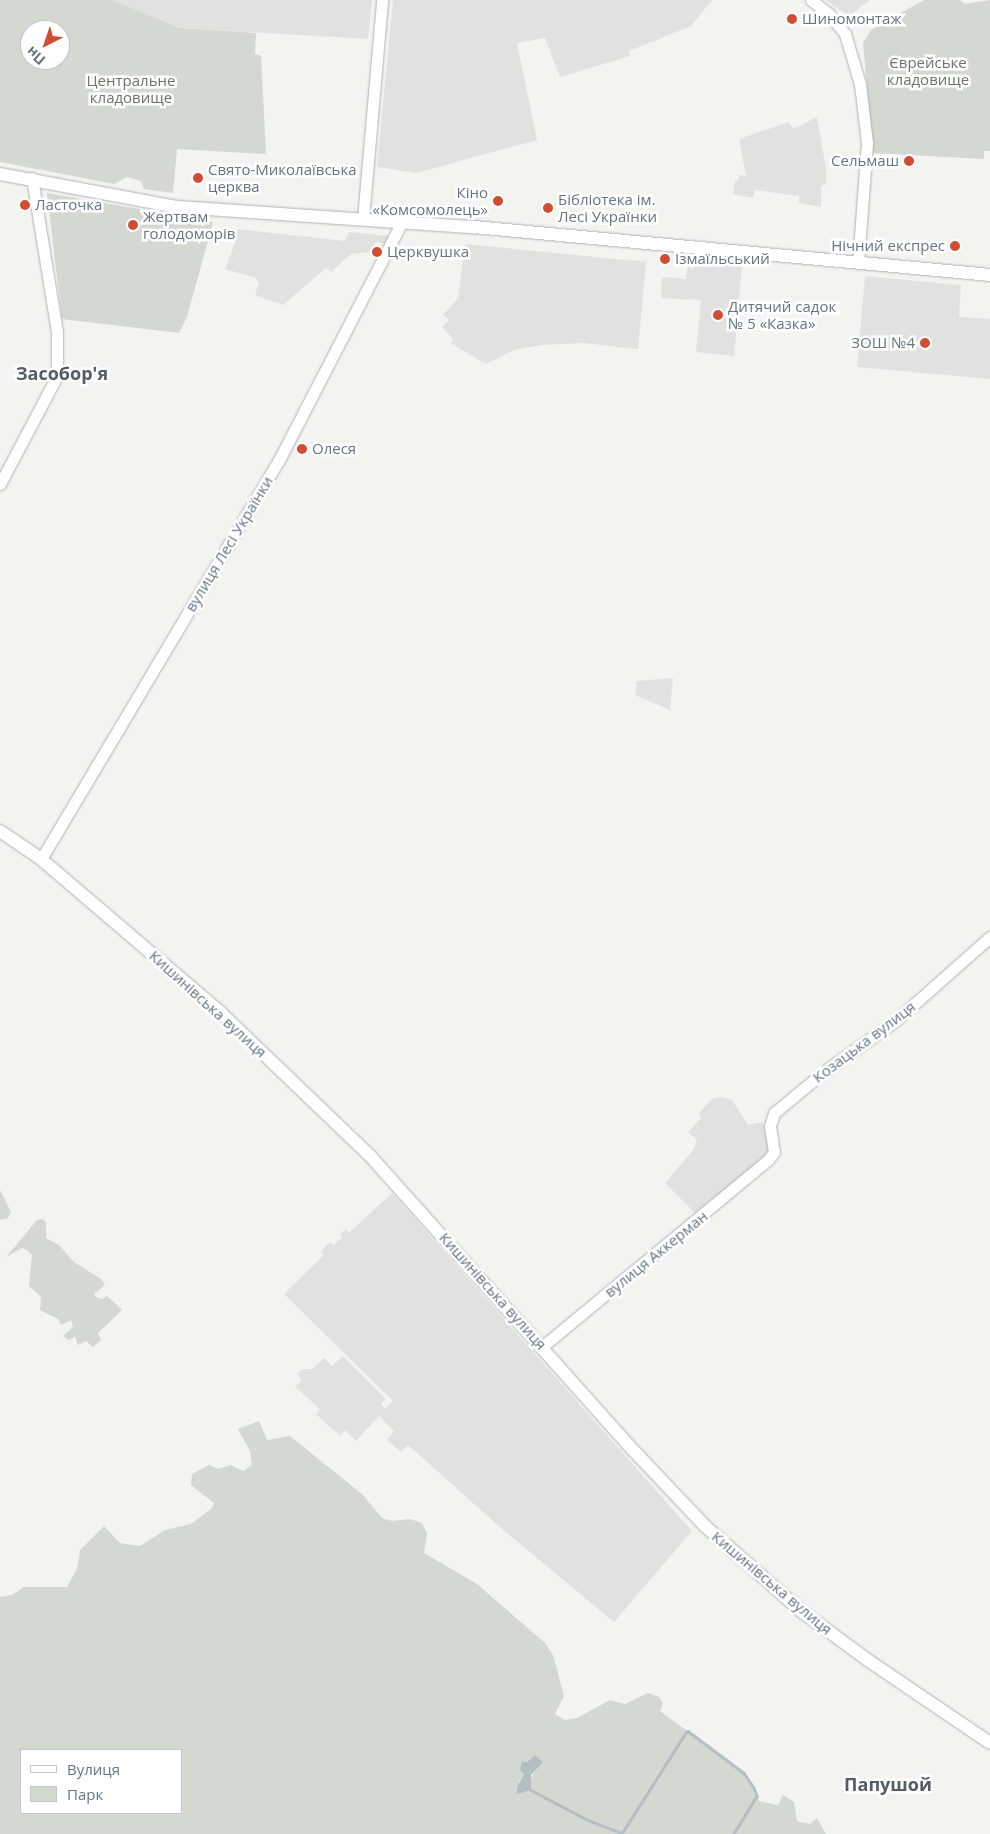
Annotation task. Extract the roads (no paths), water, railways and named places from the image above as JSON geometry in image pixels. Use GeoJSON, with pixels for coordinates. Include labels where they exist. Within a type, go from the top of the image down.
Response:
{"type":"FeatureCollection","features":[{"type":"Feature","properties":{"kind":"main road"},"geometry":{"type":"LineString","coordinates":[[0,174],[32,178],[177,207],[402,222],[990,275]]}},
{"type":"Feature","properties":{"kind":"main road","name":"Кишинівська вулиця"},"geometry":{"type":"LineString","coordinates":[[0,831],[41,858],[221,1013],[371,1156],[543,1346],[634,1451],[706,1526],[753,1570],[869,1661],[990,1743]]}},
{"type":"Feature","properties":{"kind":"street"},"geometry":{"type":"LineString","coordinates":[[363,219],[382,0]]}},
{"type":"Feature","properties":{"kind":"street"},"geometry":{"type":"LineString","coordinates":[[811,0],[829,14],[845,34],[860,84],[867,143],[858,263]]}},
{"type":"Feature","properties":{"kind":"street"},"geometry":{"type":"LineString","coordinates":[[0,484],[58,376],[57,332],[32,178]]}},
{"type":"Feature","properties":{"kind":"street","name":"вулиця Лесі Українки"},"geometry":{"type":"LineString","coordinates":[[41,858],[278,460],[402,222]]}},
{"type":"Feature","properties":{"kind":"street","name":"Козацька вулиця"},"geometry":{"type":"LineString","coordinates":[[768,1160],[774,1152],[770,1126],[774,1113],[826,1070],[895,1021],[990,937]]}},
{"type":"Feature","properties":{"kind":"street","name":"вулиця Аккерман"},"geometry":{"type":"LineString","coordinates":[[543,1346],[768,1160]]}},
{"type":"Feature","properties":{"kind":"waterway"},"geometry":{"type":"LineString","coordinates":[[688,1731],[744,1773],[754,1788],[757,1796],[734,1834]]}},
{"type":"Feature","properties":{"kind":"waterway"},"geometry":{"type":"LineString","coordinates":[[622,1833],[686,1732]]}},
{"type":"Feature","properties":{"kind":"waterway"},"geometry":{"type":"LineString","coordinates":[[531,1790],[588,1820],[622,1833]]}},
{"type":"Feature","properties":{"kind":"place","name":"Шиномонтаж"},"geometry":{"type":"Point","coordinates":[792,19]}},
{"type":"Feature","properties":{"kind":"place","name":"Сельмаш"},"geometry":{"type":"Point","coordinates":[909,161]}},
{"type":"Feature","properties":{"kind":"place","name":"Свято-Миколаївська церква"},"geometry":{"type":"Point","coordinates":[198,178]}},
{"type":"Feature","properties":{"kind":"place","name":"Кіно «Комсомолець»"},"geometry":{"type":"Point","coordinates":[498,201]}},
{"type":"Feature","properties":{"kind":"place","name":"Ласточка"},"geometry":{"type":"Point","coordinates":[25,205]}},
{"type":"Feature","properties":{"kind":"place","name":"Бібліотека ім. Лесі Українки"},"geometry":{"type":"Point","coordinates":[548,208]}},
{"type":"Feature","properties":{"kind":"place","name":"Жертвам голодоморів"},"geometry":{"type":"Point","coordinates":[133,225]}},
{"type":"Feature","properties":{"kind":"place","name":"Нічний експрес"},"geometry":{"type":"Point","coordinates":[955,246]}},
{"type":"Feature","properties":{"kind":"place","name":"Церквушка"},"geometry":{"type":"Point","coordinates":[377,252]}},
{"type":"Feature","properties":{"kind":"place","name":"Ізмаїльський"},"geometry":{"type":"Point","coordinates":[665,259]}},
{"type":"Feature","properties":{"kind":"place","name":"Дитячий садок № 5 «Казка»"},"geometry":{"type":"Point","coordinates":[718,315]}},
{"type":"Feature","properties":{"kind":"place","name":"ЗОШ №4"},"geometry":{"type":"Point","coordinates":[925,343]}},
{"type":"Feature","properties":{"kind":"place","name":"Олеся"},"geometry":{"type":"Point","coordinates":[302,449]}},
{"type":"Feature","properties":{"kind":"district","name":"Засобор'я"},"geometry":{"type":"Point","coordinates":[62,373]}},
{"type":"Feature","properties":{"kind":"district","name":"Папушой"},"geometry":{"type":"Point","coordinates":[888,1784]}},
{"type":"Feature","properties":{"kind":"park label","name":"Єврейське кладовище"},"geometry":{"type":"Point","coordinates":[928,70]}},
{"type":"Feature","properties":{"kind":"park label","name":"Центральне кладовище"},"geometry":{"type":"Point","coordinates":[131,88]}}]}
